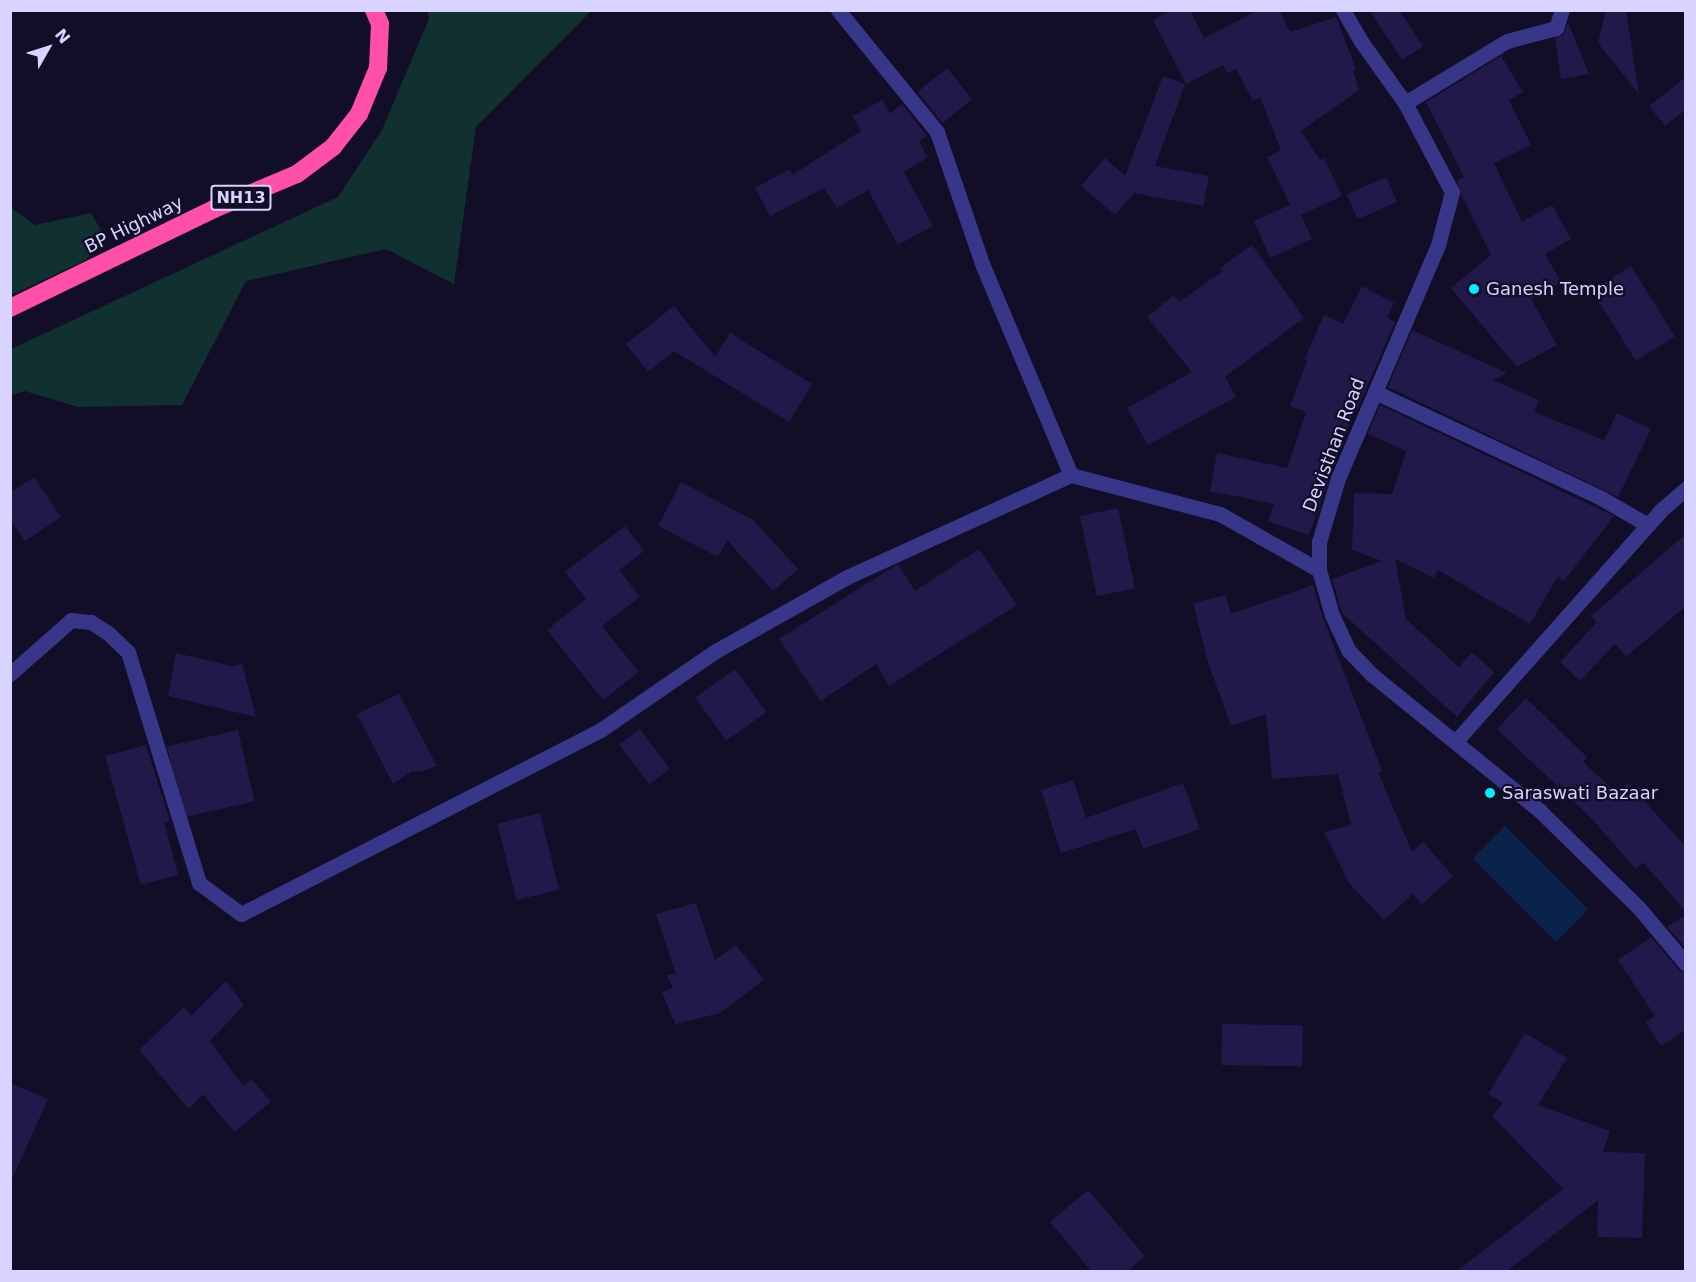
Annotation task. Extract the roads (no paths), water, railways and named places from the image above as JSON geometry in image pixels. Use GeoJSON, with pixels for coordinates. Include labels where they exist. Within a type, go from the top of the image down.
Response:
{"type":"FeatureCollection","features":[{"type":"Feature","properties":{"kind":"highway","name":"BP Highway"},"geometry":{"type":"LineString","coordinates":[[10,308],[214,209],[297,174],[333,147],[359,114],[378,68],[380,24],[374,10]]}},
{"type":"Feature","properties":{"kind":"street"},"geometry":{"type":"LineString","coordinates":[[838,10],[937,132],[983,266],[1071,475]]}},
{"type":"Feature","properties":{"kind":"street","name":"Devisthan Road"},"geometry":{"type":"LineString","coordinates":[[1343,10],[1363,44],[1405,103],[1452,192],[1438,245],[1338,478],[1318,542],[1319,570],[1332,615],[1349,651],[1371,674],[1540,811],[1639,908],[1686,964]]}},
{"type":"Feature","properties":{"kind":"street"},"geometry":{"type":"LineString","coordinates":[[1405,103],[1507,42],[1556,28],[1562,10]]}},
{"type":"Feature","properties":{"kind":"street"},"geometry":{"type":"LineString","coordinates":[[1376,392],[1601,498],[1648,525]]}},
{"type":"Feature","properties":{"kind":"street"},"geometry":{"type":"LineString","coordinates":[[10,674],[71,620],[90,622],[108,633],[128,652],[200,883],[241,914],[599,731],[714,652],[847,577],[1071,475],[1220,514],[1319,570]]}},
{"type":"Feature","properties":{"kind":"street"},"geometry":{"type":"LineString","coordinates":[[1456,741],[1648,525],[1686,488]]}},
{"type":"Feature","properties":{"kind":"water"},"geometry":{"type":"Polygon","coordinates":[[[1505,826],[1588,909],[1556,942],[1472,859],[1505,826]]]}},
{"type":"Feature","properties":{"kind":"place","name":"Ganesh Temple"},"geometry":{"type":"Point","coordinates":[1474,289]}},
{"type":"Feature","properties":{"kind":"place","name":"Saraswati Bazaar"},"geometry":{"type":"Point","coordinates":[1490,793]}}]}
